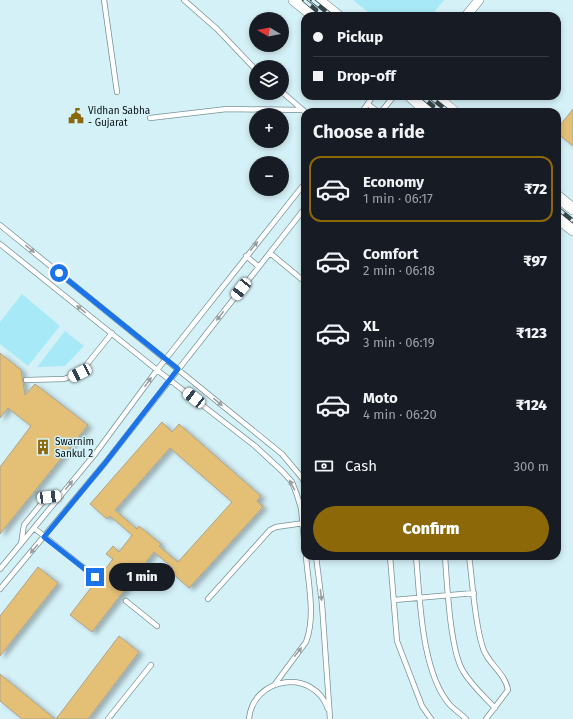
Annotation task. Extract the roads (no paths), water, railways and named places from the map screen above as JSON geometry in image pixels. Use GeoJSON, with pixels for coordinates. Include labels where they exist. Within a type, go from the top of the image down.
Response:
{"type":"FeatureCollection","features":[{"type":"Feature","properties":{"kind":"street"},"geometry":{"type":"LineString","coordinates":[[294,0],[309,12]]}},
{"type":"Feature","properties":{"kind":"street"},"geometry":{"type":"LineString","coordinates":[[318,0],[333,12]]}},
{"type":"Feature","properties":{"kind":"street"},"geometry":{"type":"LineString","coordinates":[[469,12],[479,0]]}},
{"type":"Feature","properties":{"kind":"street"},"geometry":{"type":"LineString","coordinates":[[414,100],[424,108]]}},
{"type":"Feature","properties":{"kind":"street"},"geometry":{"type":"LineString","coordinates":[[439,100],[449,108]]}},
{"type":"Feature","properties":{"kind":"street"},"geometry":{"type":"LineString","coordinates":[[561,199],[573,209]]}},
{"type":"Feature","properties":{"kind":"street"},"geometry":{"type":"LineString","coordinates":[[561,220],[573,230]]}},
{"type":"Feature","properties":{"kind":"lane"},"geometry":{"type":"LineString","coordinates":[[104,0],[117,92]]}},
{"type":"Feature","properties":{"kind":"lane"},"geometry":{"type":"LineString","coordinates":[[184,0],[217,29],[249,63]]}},
{"type":"Feature","properties":{"kind":"lane"},"geometry":{"type":"LineString","coordinates":[[289,98],[301,108]]}},
{"type":"Feature","properties":{"kind":"lane"},"geometry":{"type":"LineString","coordinates":[[365,108],[370,100]]}},
{"type":"Feature","properties":{"kind":"lane"},"geometry":{"type":"LineString","coordinates":[[384,108],[391,100]]}},
{"type":"Feature","properties":{"kind":"lane"},"geometry":{"type":"LineString","coordinates":[[368,104],[373,108]]}},
{"type":"Feature","properties":{"kind":"lane"},"geometry":{"type":"LineString","coordinates":[[150,118],[227,109],[301,111]]}},
{"type":"Feature","properties":{"kind":"lane"},"geometry":{"type":"LineString","coordinates":[[0,569],[95,454],[157,370],[301,188]]}},
{"type":"Feature","properties":{"kind":"lane"},"geometry":{"type":"LineString","coordinates":[[0,589],[105,463],[258,266],[301,213]]}},
{"type":"Feature","properties":{"kind":"lane"},"geometry":{"type":"LineString","coordinates":[[0,225],[282,454],[301,477]]}},
{"type":"Feature","properties":{"kind":"lane"},"geometry":{"type":"LineString","coordinates":[[0,244],[157,370],[255,446],[292,482],[301,511]]}},
{"type":"Feature","properties":{"kind":"lane"},"geometry":{"type":"LineString","coordinates":[[270,253],[301,279]]}},
{"type":"Feature","properties":{"kind":"lane"},"geometry":{"type":"LineString","coordinates":[[246,256],[258,266]]}},
{"type":"Feature","properties":{"kind":"lane"},"geometry":{"type":"LineString","coordinates":[[26,380],[64,379],[80,373],[112,334]]}},
{"type":"Feature","properties":{"kind":"lane"},"geometry":{"type":"LineString","coordinates":[[21,544],[24,525],[42,502],[49,497],[61,496]]}},
{"type":"Feature","properties":{"kind":"lane"},"geometry":{"type":"LineString","coordinates":[[208,599],[270,530],[276,527],[301,523]]}},
{"type":"Feature","properties":{"kind":"lane"},"geometry":{"type":"LineString","coordinates":[[34,528],[95,577]]}},
{"type":"Feature","properties":{"kind":"lane"},"geometry":{"type":"LineString","coordinates":[[248,718],[252,706],[258,696],[275,684],[306,642],[309,635],[310,601],[306,560]]}},
{"type":"Feature","properties":{"kind":"lane"},"geometry":{"type":"LineString","coordinates":[[316,560],[322,604],[330,719]]}},
{"type":"Feature","properties":{"kind":"lane"},"geometry":{"type":"LineString","coordinates":[[390,560],[397,641],[422,706],[431,719]]}},
{"type":"Feature","properties":{"kind":"lane"},"geometry":{"type":"LineString","coordinates":[[416,560],[428,660],[436,680],[449,704],[466,719]]}},
{"type":"Feature","properties":{"kind":"lane"},"geometry":{"type":"LineString","coordinates":[[445,560],[448,595],[456,649],[462,670],[495,708]]}},
{"type":"Feature","properties":{"kind":"lane"},"geometry":{"type":"LineString","coordinates":[[470,560],[482,646],[491,664],[506,681],[508,690],[486,719]]}},
{"type":"Feature","properties":{"kind":"lane"},"geometry":{"type":"LineString","coordinates":[[394,600],[474,593]]}},
{"type":"Feature","properties":{"kind":"lane"},"geometry":{"type":"LineString","coordinates":[[126,601],[157,626]]}},
{"type":"Feature","properties":{"kind":"lane"},"geometry":{"type":"LineString","coordinates":[[108,719],[151,665]]}},
{"type":"Feature","properties":{"kind":"lane"},"geometry":{"type":"LineString","coordinates":[[275,684],[290,681],[301,683],[312,688],[324,702],[330,719]]}},
{"type":"Feature","properties":{"kind":"railway"},"geometry":{"type":"LineString","coordinates":[[304,0],[316,10]]}},
{"type":"Feature","properties":{"kind":"railway"},"geometry":{"type":"LineString","coordinates":[[312,0],[327,12]]}},
{"type":"Feature","properties":{"kind":"railway"},"geometry":{"type":"LineString","coordinates":[[426,100],[433,106]]}},
{"type":"Feature","properties":{"kind":"railway"},"geometry":{"type":"LineString","coordinates":[[434,100],[444,108]]}},
{"type":"Feature","properties":{"kind":"railway"},"geometry":{"type":"LineString","coordinates":[[561,211],[573,221]]}},
{"type":"Feature","properties":{"kind":"place","name":"Vidhan Sabha - Gujarat"},"geometry":{"type":"Point","coordinates":[76,116]}},
{"type":"Feature","properties":{"kind":"place","name":"Swarnim Sankul 2"},"geometry":{"type":"Point","coordinates":[43,447]}}]}
